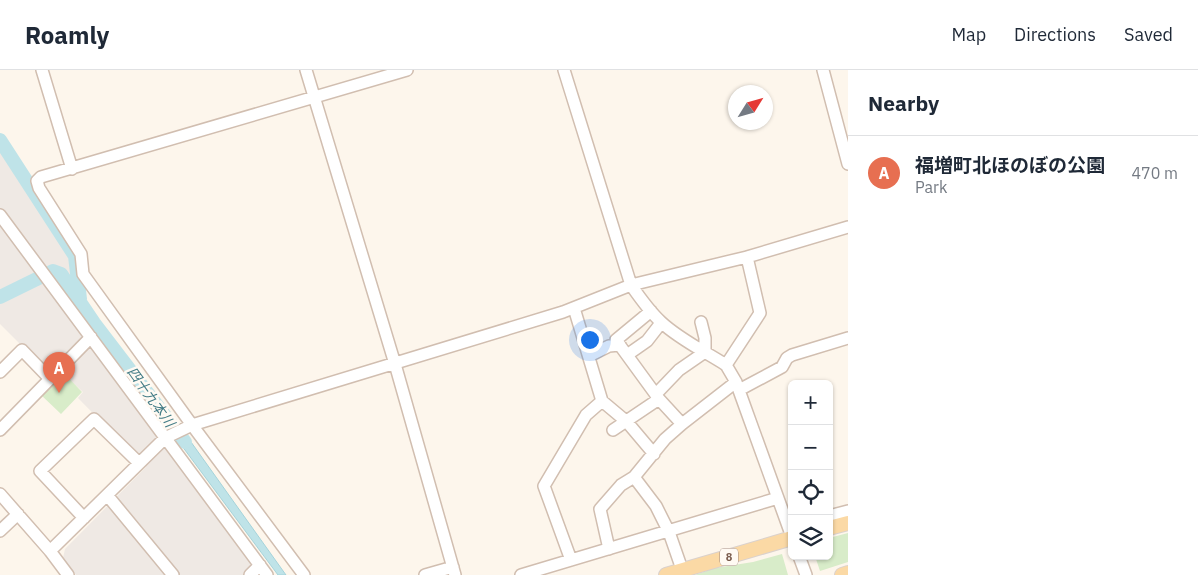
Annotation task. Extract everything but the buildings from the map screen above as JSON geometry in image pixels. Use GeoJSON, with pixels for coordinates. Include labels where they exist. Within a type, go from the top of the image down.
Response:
{"type":"FeatureCollection","features":[{"type":"Feature","properties":{"kind":"main road"},"geometry":{"type":"LineString","coordinates":[[833,527],[848,523]]}},
{"type":"Feature","properties":{"kind":"main road","name":"8"},"geometry":{"type":"LineString","coordinates":[[666,575],[684,573],[788,539]]}},
{"type":"Feature","properties":{"kind":"main road"},"geometry":{"type":"LineString","coordinates":[[842,575],[848,573]]}},
{"type":"Feature","properties":{"kind":"street"},"geometry":{"type":"LineString","coordinates":[[42,70],[72,169]]}},
{"type":"Feature","properties":{"kind":"street"},"geometry":{"type":"LineString","coordinates":[[306,70],[395,364],[454,571],[424,575]]}},
{"type":"Feature","properties":{"kind":"street"},"geometry":{"type":"LineString","coordinates":[[304,575],[190,426],[83,274],[81,254],[38,188],[37,182],[41,177],[407,70]]}},
{"type":"Feature","properties":{"kind":"street"},"geometry":{"type":"LineString","coordinates":[[564,70],[631,285],[661,323],[726,365],[738,386],[778,498],[788,519]]}},
{"type":"Feature","properties":{"kind":"street"},"geometry":{"type":"LineString","coordinates":[[823,70],[848,164]]}},
{"type":"Feature","properties":{"kind":"street"},"geometry":{"type":"LineString","coordinates":[[0,215],[91,338],[168,437],[264,570],[250,575]]}},
{"type":"Feature","properties":{"kind":"street"},"geometry":{"type":"LineString","coordinates":[[50,551],[168,437],[190,426],[574,308],[631,285],[747,257],[848,226]]}},
{"type":"Feature","properties":{"kind":"street"},"geometry":{"type":"LineString","coordinates":[[726,365],[760,314],[747,257]]}},
{"type":"Feature","properties":{"kind":"street"},"geometry":{"type":"LineString","coordinates":[[574,308],[602,401],[627,422],[654,454]]}},
{"type":"Feature","properties":{"kind":"street"},"geometry":{"type":"LineString","coordinates":[[651,311],[616,340],[657,396],[682,424]]}},
{"type":"Feature","properties":{"kind":"street"},"geometry":{"type":"LineString","coordinates":[[701,322],[705,338],[705,352]]}},
{"type":"Feature","properties":{"kind":"street"},"geometry":{"type":"LineString","coordinates":[[627,355],[647,341],[661,323]]}},
{"type":"Feature","properties":{"kind":"street"},"geometry":{"type":"LineString","coordinates":[[0,430],[91,338]]}},
{"type":"Feature","properties":{"kind":"street"},"geometry":{"type":"LineString","coordinates":[[609,549],[600,509],[621,485],[634,477],[665,439],[682,424],[738,386],[782,367],[787,358],[792,355],[848,338]]}},
{"type":"Feature","properties":{"kind":"street"},"geometry":{"type":"LineString","coordinates":[[588,356],[608,346],[620,346]]}},
{"type":"Feature","properties":{"kind":"street"},"geometry":{"type":"LineString","coordinates":[[0,372],[22,350],[50,379]]}},
{"type":"Feature","properties":{"kind":"street"},"geometry":{"type":"LineString","coordinates":[[613,430],[627,422],[657,396],[679,370],[705,352]]}},
{"type":"Feature","properties":{"kind":"street"},"geometry":{"type":"LineString","coordinates":[[571,560],[544,486],[586,415],[602,401]]}},
{"type":"Feature","properties":{"kind":"street"},"geometry":{"type":"LineString","coordinates":[[84,518],[40,471],[94,419],[139,463]]}},
{"type":"Feature","properties":{"kind":"street"},"geometry":{"type":"LineString","coordinates":[[634,477],[656,506],[669,532],[684,573]]}},
{"type":"Feature","properties":{"kind":"street"},"geometry":{"type":"LineString","coordinates":[[0,494],[50,551],[68,575]]}},
{"type":"Feature","properties":{"kind":"street"},"geometry":{"type":"LineString","coordinates":[[107,495],[173,575]]}},
{"type":"Feature","properties":{"kind":"street"},"geometry":{"type":"LineString","coordinates":[[521,575],[778,498]]}},
{"type":"Feature","properties":{"kind":"street"},"geometry":{"type":"LineString","coordinates":[[833,515],[848,511]]}},
{"type":"Feature","properties":{"kind":"street"},"geometry":{"type":"LineString","coordinates":[[0,531],[18,514]]}},
{"type":"Feature","properties":{"kind":"street"},"geometry":{"type":"LineString","coordinates":[[800,560],[806,575]]}},
{"type":"Feature","properties":{"kind":"shaded area"},"geometry":{"type":"Polygon","coordinates":[[[0,150],[72,257],[82,332],[263,575],[76,575],[63,558],[65,549],[146,467],[78,398],[83,392],[58,369],[50,374],[0,324],[0,150]]]}},
{"type":"Feature","properties":{"kind":"green space"},"geometry":{"type":"Polygon","coordinates":[[[63,372],[82,392],[61,414],[40,394],[63,372]]]}},
{"type":"Feature","properties":{"kind":"green space"},"geometry":{"type":"Polygon","coordinates":[[[848,533],[848,562],[820,571],[816,560],[833,560],[833,537],[848,533]]]}},
{"type":"Feature","properties":{"kind":"green space"},"geometry":{"type":"Polygon","coordinates":[[[782,554],[788,575],[695,575],[715,568],[753,562],[782,554]]]}},
{"type":"Feature","properties":{"kind":"water"},"geometry":{"type":"Polygon","coordinates":[[[186,435],[286,575],[278,575],[176,438],[186,435]]]}},
{"type":"Feature","properties":{"kind":"waterway"},"geometry":{"type":"LineString","coordinates":[[0,140],[75,256],[80,299]]}},
{"type":"Feature","properties":{"kind":"waterway","name":"四十九本川"},"geometry":{"type":"LineString","coordinates":[[0,297],[53,271],[61,274],[94,323],[185,442]]}},
{"type":"Feature","properties":{"kind":"place","name":"福増町北ほのぼの公園"},"geometry":{"type":"Point","coordinates":[59,393]}}]}
